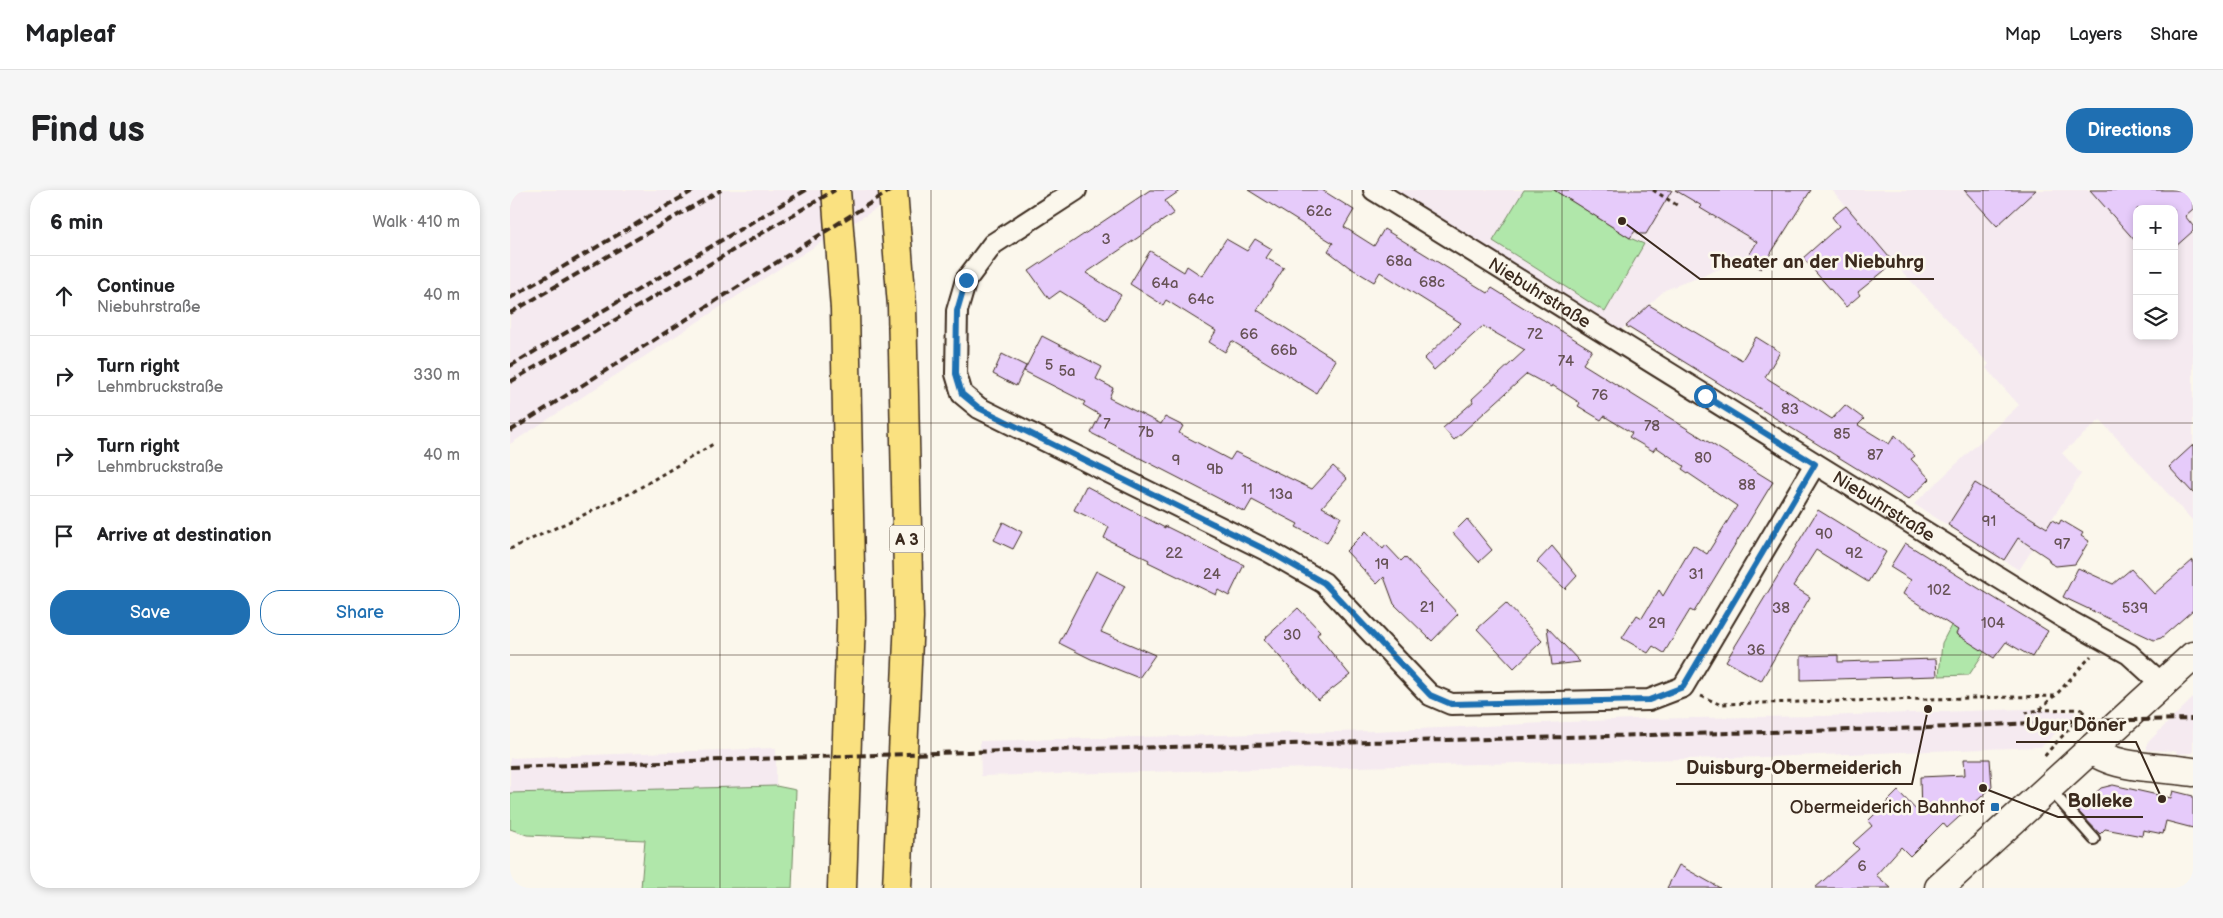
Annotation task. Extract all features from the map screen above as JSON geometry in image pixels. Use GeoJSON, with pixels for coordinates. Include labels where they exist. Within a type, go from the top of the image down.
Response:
{"type":"FeatureCollection","features":[{"type":"Feature","properties":{"kind":"highway"},"geometry":{"type":"LineString","coordinates":[[836,190],[845,309],[850,618],[842,888]]}},
{"type":"Feature","properties":{"kind":"highway","name":"A 3"},"geometry":{"type":"LineString","coordinates":[[893,190],[902,306],[909,618],[897,888]]}},
{"type":"Feature","properties":{"kind":"main road"},"geometry":{"type":"LineString","coordinates":[[1939,888],[2193,656]]}},
{"type":"Feature","properties":{"kind":"main road"},"geometry":{"type":"LineString","coordinates":[[2091,749],[2099,756],[2124,764],[2193,772]]}},
{"type":"Feature","properties":{"kind":"street"},"geometry":{"type":"LineString","coordinates":[[1076,190],[993,244],[966,280],[957,311],[956,374],[962,394],[979,408],[1270,552],[1324,583],[1430,695],[1451,704],[1649,700],[1683,687],[1815,464]]}},
{"type":"Feature","properties":{"kind":"street","name":"Niebuhrstraße"},"geometry":{"type":"LineString","coordinates":[[1374,190],[2064,618],[2129,654],[2162,684]]}},
{"type":"Feature","properties":{"kind":"lane"},"geometry":{"type":"LineString","coordinates":[[2048,787],[2094,839]]}},
{"type":"Feature","properties":{"kind":"path"},"geometry":{"type":"LineString","coordinates":[[1653,190],[1680,207]]}},
{"type":"Feature","properties":{"kind":"path"},"geometry":{"type":"LineString","coordinates":[[510,549],[632,493],[715,443]]}},
{"type":"Feature","properties":{"kind":"path"},"geometry":{"type":"LineString","coordinates":[[2039,710],[2055,696],[2105,641]]}},
{"type":"Feature","properties":{"kind":"path"},"geometry":{"type":"LineString","coordinates":[[1683,687],[1719,704],[2055,696]]}},
{"type":"Feature","properties":{"kind":"path"},"geometry":{"type":"LineString","coordinates":[[2025,713],[2039,710],[2085,709],[2077,721],[2058,739],[2042,759]]}},
{"type":"Feature","properties":{"kind":"shaded area"},"geometry":{"type":"Polygon","coordinates":[[[510,190],[907,190],[788,263],[510,444],[510,190]]]}},
{"type":"Feature","properties":{"kind":"shaded area"},"geometry":{"type":"Polygon","coordinates":[[[1381,190],[1789,190],[1745,259],[1665,290],[1619,332],[1381,190]]]}},
{"type":"Feature","properties":{"kind":"shaded area"},"geometry":{"type":"Polygon","coordinates":[[[1832,190],[2193,190],[2193,521],[2100,420],[2062,453],[2081,474],[2019,570],[1914,504],[2019,405],[1986,368],[1989,364],[1894,263],[1832,190]]]}},
{"type":"Feature","properties":{"kind":"shaded area"},"geometry":{"type":"Polygon","coordinates":[[[2193,698],[2193,753],[2177,754],[2176,751],[2147,750],[2147,743],[2193,698]]]}},
{"type":"Feature","properties":{"kind":"shaded area"},"geometry":{"type":"Polygon","coordinates":[[[2025,709],[2078,712],[2041,747],[1767,757],[981,776],[980,741],[1374,731],[1633,719],[1822,716],[2025,709]]]}},
{"type":"Feature","properties":{"kind":"shaded area"},"geometry":{"type":"Polygon","coordinates":[[[776,748],[776,786],[510,794],[510,758],[776,748]]]}},
{"type":"Feature","properties":{"kind":"green space"},"geometry":{"type":"Polygon","coordinates":[[[1524,190],[1554,190],[1630,238],[1644,244],[1605,312],[1493,241],[1524,190]]]}},
{"type":"Feature","properties":{"kind":"green space"},"geometry":{"type":"Polygon","coordinates":[[[1972,585],[1996,634],[1969,675],[1939,676],[1942,643],[1972,585]]]}},
{"type":"Feature","properties":{"kind":"green space"},"geometry":{"type":"Polygon","coordinates":[[[776,786],[796,790],[792,888],[641,888],[645,840],[527,835],[510,829],[510,793],[776,786]]]}},
{"type":"Feature","properties":{"kind":"building"},"geometry":{"type":"Polygon","coordinates":[[[1150,190],[1181,190],[1165,201],[1174,213],[1086,273],[1121,295],[1106,320],[1060,291],[1049,299],[1029,271],[1150,190]]]}},
{"type":"Feature","properties":{"kind":"building"},"geometry":{"type":"Polygon","coordinates":[[[1248,190],[1322,190],[1354,210],[1344,227],[1374,246],[1384,229],[1488,293],[1492,288],[1592,350],[1583,364],[1773,482],[1694,612],[1690,610],[1664,653],[1653,646],[1648,653],[1622,638],[1637,615],[1642,618],[1659,590],[1663,596],[1693,545],[1707,554],[1737,506],[1682,469],[1684,466],[1656,447],[1653,451],[1629,437],[1632,433],[1604,416],[1601,420],[1578,406],[1580,403],[1552,385],[1551,387],[1527,374],[1454,440],[1443,428],[1473,402],[1472,399],[1525,350],[1483,326],[1434,370],[1424,359],[1461,323],[1380,272],[1374,282],[1349,267],[1328,251],[1333,243],[1248,190]]]}},
{"type":"Feature","properties":{"kind":"building"},"geometry":{"type":"Polygon","coordinates":[[[1554,190],[1672,190],[1646,234],[1639,234],[1635,231],[1630,238],[1554,190]]]}},
{"type":"Feature","properties":{"kind":"building"},"geometry":{"type":"Polygon","coordinates":[[[1675,190],[1811,190],[1761,269],[1746,260],[1757,242],[1700,208],[1702,206],[1675,190]]]}},
{"type":"Feature","properties":{"kind":"building"},"geometry":{"type":"Polygon","coordinates":[[[1964,190],[2036,190],[1997,226],[1964,190]]]}},
{"type":"Feature","properties":{"kind":"building"},"geometry":{"type":"Polygon","coordinates":[[[2090,190],[2193,190],[2193,209],[2185,216],[2193,226],[2193,231],[2178,244],[2178,205],[2133,205],[2133,238],[2090,190]]]}},
{"type":"Feature","properties":{"kind":"building"},"geometry":{"type":"Polygon","coordinates":[[[1846,206],[1894,263],[1858,292],[1860,295],[1846,307],[1803,258],[1839,226],[1832,217],[1846,206]]]}},
{"type":"Feature","properties":{"kind":"building"},"geometry":{"type":"Polygon","coordinates":[[[1226,239],[1247,251],[1255,239],[1272,249],[1266,258],[1284,268],[1257,310],[1336,360],[1316,393],[1232,341],[1225,352],[1209,342],[1216,331],[1166,300],[1163,305],[1130,284],[1150,251],[1184,272],[1187,266],[1202,276],[1226,239]]]}},
{"type":"Feature","properties":{"kind":"building"},"geometry":{"type":"Polygon","coordinates":[[[1649,305],[1742,360],[1756,337],[1780,352],[1765,377],[1832,419],[1845,405],[1864,419],[1858,425],[1889,444],[1895,435],[1915,456],[1911,459],[1930,479],[1908,500],[1626,326],[1649,305]]]}},
{"type":"Feature","properties":{"kind":"building"},"geometry":{"type":"Polygon","coordinates":[[[1042,336],[1102,367],[1096,379],[1113,388],[1109,398],[1161,424],[1165,417],[1183,426],[1179,433],[1230,460],[1235,452],[1312,489],[1333,466],[1347,479],[1322,507],[1341,517],[1327,543],[1296,527],[1298,524],[1252,500],[1245,512],[1091,433],[1100,415],[1083,405],[1085,402],[1024,371],[1042,336]]]}},
{"type":"Feature","properties":{"kind":"building"},"geometry":{"type":"Polygon","coordinates":[[[1002,354],[1026,366],[1016,386],[993,374],[1002,354]]]}},
{"type":"Feature","properties":{"kind":"building"},"geometry":{"type":"Polygon","coordinates":[[[2193,445],[2193,493],[2169,467],[2193,445]]]}},
{"type":"Feature","properties":{"kind":"building"},"geometry":{"type":"Polygon","coordinates":[[[1975,483],[2047,528],[2052,520],[2059,524],[2061,520],[2083,533],[2081,536],[2089,541],[2075,564],[2056,566],[2050,563],[2048,558],[2018,538],[2004,560],[1948,525],[1975,483]]]}},
{"type":"Feature","properties":{"kind":"building"},"geometry":{"type":"Polygon","coordinates":[[[1086,486],[1165,528],[1165,526],[1244,565],[1229,596],[1218,590],[1216,595],[1104,538],[1109,527],[1074,510],[1086,486]]]}},
{"type":"Feature","properties":{"kind":"building"},"geometry":{"type":"Polygon","coordinates":[[[1818,510],[1886,552],[1868,582],[1816,550],[1793,586],[1810,597],[1761,681],[1726,661],[1818,510]]]}},
{"type":"Feature","properties":{"kind":"building"},"geometry":{"type":"Polygon","coordinates":[[[1467,519],[1492,550],[1479,562],[1453,533],[1467,519]]]}},
{"type":"Feature","properties":{"kind":"building"},"geometry":{"type":"Polygon","coordinates":[[[1003,522],[1022,532],[1013,549],[994,540],[1003,522]]]}},
{"type":"Feature","properties":{"kind":"building"},"geometry":{"type":"Polygon","coordinates":[[[1366,531],[1383,549],[1386,545],[1401,561],[1405,557],[1458,614],[1432,641],[1394,604],[1384,577],[1377,584],[1346,551],[1366,531]]]}},
{"type":"Feature","properties":{"kind":"building"},"geometry":{"type":"Polygon","coordinates":[[[1905,543],[2048,631],[2032,657],[2006,642],[1994,658],[1956,634],[1958,630],[1903,594],[1911,580],[1890,567],[1905,543]]]}},
{"type":"Feature","properties":{"kind":"building"},"geometry":{"type":"Polygon","coordinates":[[[1552,546],[1577,576],[1565,589],[1537,562],[1552,546]]]}},
{"type":"Feature","properties":{"kind":"building"},"geometry":{"type":"Polygon","coordinates":[[[2193,560],[2193,610],[2161,638],[2154,640],[2063,597],[2078,568],[2113,584],[2131,569],[2154,594],[2193,560]]]}},
{"type":"Feature","properties":{"kind":"building"},"geometry":{"type":"Polygon","coordinates":[[[1096,571],[1125,586],[1101,632],[1155,655],[1139,678],[1091,659],[1059,643],[1096,571]]]}},
{"type":"Feature","properties":{"kind":"building"},"geometry":{"type":"Polygon","coordinates":[[[1506,603],[1542,641],[1514,668],[1477,629],[1506,603]]]}},
{"type":"Feature","properties":{"kind":"building"},"geometry":{"type":"Polygon","coordinates":[[[1298,608],[1320,631],[1317,635],[1350,675],[1318,700],[1264,639],[1298,608]]]}},
{"type":"Feature","properties":{"kind":"building"},"geometry":{"type":"Polygon","coordinates":[[[1547,627],[1580,662],[1552,665],[1547,627]]]}},
{"type":"Feature","properties":{"kind":"building"},"geometry":{"type":"Polygon","coordinates":[[[1838,655],[1838,662],[1936,659],[1937,676],[1801,680],[1801,656],[1838,655]]]}},
{"type":"Feature","properties":{"kind":"building"},"geometry":{"type":"Polygon","coordinates":[[[1964,759],[1990,759],[1992,787],[1947,828],[1943,823],[1910,856],[1901,847],[1876,875],[1891,888],[1815,888],[1859,849],[1853,843],[1872,826],[1868,821],[1898,791],[1921,815],[1920,777],[1965,775],[1964,759]]]}},
{"type":"Feature","properties":{"kind":"building"},"geometry":{"type":"Polygon","coordinates":[[[2113,785],[2171,798],[2173,791],[2193,796],[2193,828],[2166,821],[2163,834],[2143,830],[2142,836],[2105,829],[2100,834],[2077,810],[2101,788],[2113,785]]]}},
{"type":"Feature","properties":{"kind":"building"},"geometry":{"type":"Polygon","coordinates":[[[1679,865],[1720,888],[1667,888],[1679,865]]]}},
{"type":"Feature","properties":{"kind":"railway"},"geometry":{"type":"LineString","coordinates":[[510,298],[694,190]]}},
{"type":"Feature","properties":{"kind":"railway"},"geometry":{"type":"LineString","coordinates":[[510,313],[721,190]]}},
{"type":"Feature","properties":{"kind":"railway"},"geometry":{"type":"LineString","coordinates":[[510,366],[806,190]]}},
{"type":"Feature","properties":{"kind":"railway"},"geometry":{"type":"LineString","coordinates":[[510,382],[835,190]]}},
{"type":"Feature","properties":{"kind":"railway"},"geometry":{"type":"LineString","coordinates":[[510,431],[891,190]]}},
{"type":"Feature","properties":{"kind":"railway"},"geometry":{"type":"LineString","coordinates":[[510,767],[968,752],[1928,728],[2077,721],[2193,719]]}},
{"type":"Feature","properties":{"kind":"place","name":"Theater an der Niebuhrg"},"geometry":{"type":"Point","coordinates":[1622,221]}},
{"type":"Feature","properties":{"kind":"place","name":"Duisburg-Obermeiderich"},"geometry":{"type":"Point","coordinates":[1928,709]}},
{"type":"Feature","properties":{"kind":"place","name":"Bolleke"},"geometry":{"type":"Point","coordinates":[1983,788]}},
{"type":"Feature","properties":{"kind":"place","name":"Ugur Döner"},"geometry":{"type":"Point","coordinates":[2162,799]}},
{"type":"Feature","properties":{"kind":"place","name":"Obermeiderich Bahnhof"},"geometry":{"type":"Point","coordinates":[1995,807]}},
{"type":"Feature","properties":{"kind":"route"},"geometry":{"type":"LineString","coordinates":[[966,280],[957,311],[956,374],[962,394],[979,408],[1270,552],[1324,583],[1430,695],[1451,704],[1649,700],[1683,687],[1815,464],[1705,396]]}}]}
